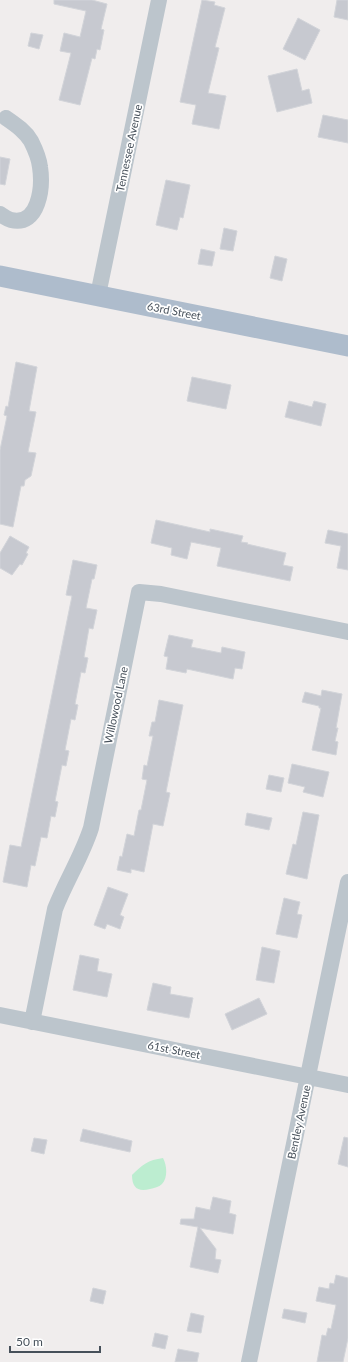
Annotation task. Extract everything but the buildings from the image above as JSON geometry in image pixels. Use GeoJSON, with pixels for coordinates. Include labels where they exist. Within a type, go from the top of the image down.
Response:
{"type":"FeatureCollection","features":[{"type":"Feature","properties":{"kind":"main road","name":"63rd Street"},"geometry":{"type":"LineString","coordinates":[[0,276],[348,346]]}},
{"type":"Feature","properties":{"kind":"street","name":"Tennessee Avenue"},"geometry":{"type":"LineString","coordinates":[[98,295],[159,0]]}},
{"type":"Feature","properties":{"kind":"street"},"geometry":{"type":"LineString","coordinates":[[0,214],[10,220],[19,221],[27,218],[37,204],[41,182],[38,156],[30,140],[22,129],[6,118]]}},
{"type":"Feature","properties":{"kind":"street","name":"Willowood Lane"},"geometry":{"type":"LineString","coordinates":[[32,1022],[56,909],[62,892],[83,850],[91,828],[139,592],[161,594],[348,632]]}},
{"type":"Feature","properties":{"kind":"street","name":"Bentley Avenue"},"geometry":{"type":"LineString","coordinates":[[249,1362],[348,882]]}},
{"type":"Feature","properties":{"kind":"street","name":"61st Street"},"geometry":{"type":"LineString","coordinates":[[0,1015],[348,1085]]}},
{"type":"Feature","properties":{"kind":"green space"},"geometry":{"type":"Polygon","coordinates":[[[163,1158],[166,1171],[162,1184],[146,1190],[136,1188],[133,1183],[132,1175],[139,1168],[153,1160],[163,1158]]]}}]}
